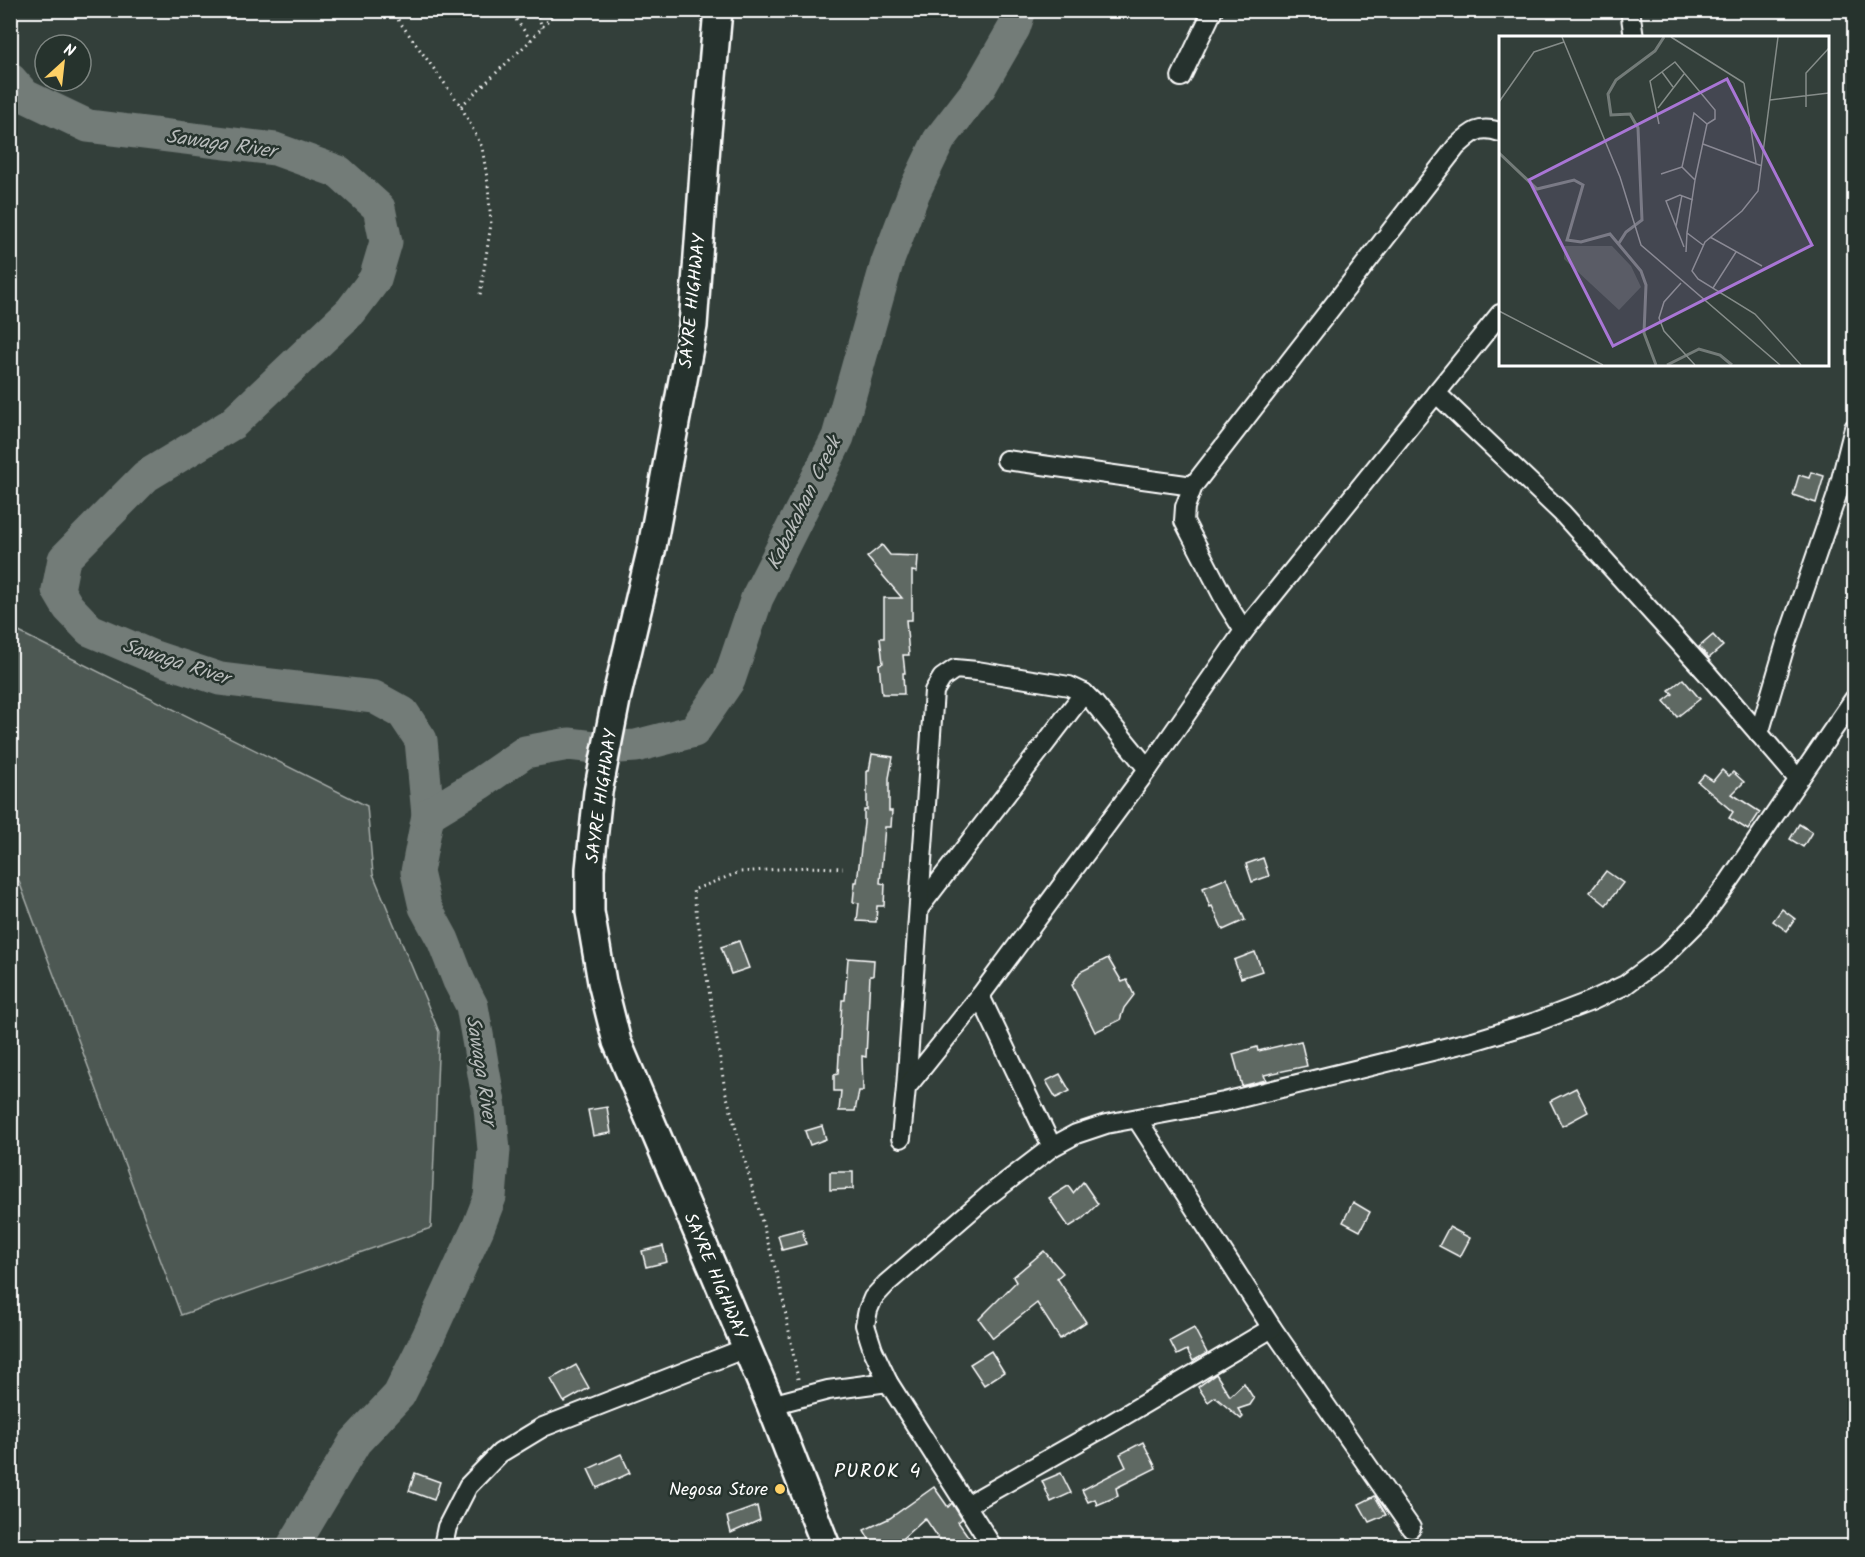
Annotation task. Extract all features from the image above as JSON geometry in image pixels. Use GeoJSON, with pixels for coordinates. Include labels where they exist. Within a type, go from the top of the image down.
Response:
{"type":"FeatureCollection","features":[{"type":"Feature","properties":{"kind":"highway","name":"SAYRE HIGHWAY"},"geometry":{"type":"LineString","coordinates":[[718,10],[693,326],[652,547],[617,695],[598,792],[590,869],[590,912],[602,982],[617,1042],[771,1405],[826,1546]]}},
{"type":"Feature","properties":{"kind":"street"},"geometry":{"type":"LineString","coordinates":[[1181,77],[1213,10]]}},
{"type":"Feature","properties":{"kind":"street"},"geometry":{"type":"LineString","coordinates":[[1630,10],[1634,36]]}},
{"type":"Feature","properties":{"kind":"street"},"geometry":{"type":"LineString","coordinates":[[1244,632],[1184,521],[1185,507],[1193,486],[1456,147],[1471,132],[1487,128],[1499,132]]}},
{"type":"Feature","properties":{"kind":"street"},"geometry":{"type":"LineString","coordinates":[[906,1088],[980,996],[1148,769],[1244,632],[1499,315]]}},
{"type":"Feature","properties":{"kind":"street"},"geometry":{"type":"LineString","coordinates":[[1436,393],[1562,513],[1706,672],[1798,780]]}},
{"type":"Feature","properties":{"kind":"street"},"geometry":{"type":"LineString","coordinates":[[1759,734],[1785,646],[1837,495],[1854,428]]}},
{"type":"Feature","properties":{"kind":"street"},"geometry":{"type":"LineString","coordinates":[[1006,460],[1193,486]]}},
{"type":"Feature","properties":{"kind":"street"},"geometry":{"type":"LineString","coordinates":[[901,1138],[934,691],[942,678],[955,669],[1069,686],[1084,693],[1095,703],[1148,769]]}},
{"type":"Feature","properties":{"kind":"street"},"geometry":{"type":"LineString","coordinates":[[919,909],[1084,693]]}},
{"type":"Feature","properties":{"kind":"street"},"geometry":{"type":"LineString","coordinates":[[992,1546],[888,1382],[873,1350],[865,1325],[873,1298],[887,1283],[989,1195],[1052,1147],[1076,1134],[1106,1124],[1224,1102],[1473,1041],[1536,1022],[1625,985],[1665,955],[1701,919],[1854,699]]}},
{"type":"Feature","properties":{"kind":"street"},"geometry":{"type":"LineString","coordinates":[[980,996],[1052,1147]]}},
{"type":"Feature","properties":{"kind":"street"},"geometry":{"type":"LineString","coordinates":[[1137,1119],[1272,1328],[1412,1528]]}},
{"type":"Feature","properties":{"kind":"street"},"geometry":{"type":"LineString","coordinates":[[967,1506],[1272,1328]]}},
{"type":"Feature","properties":{"kind":"street"},"geometry":{"type":"LineString","coordinates":[[443,1546],[447,1527],[468,1486],[500,1454],[543,1427],[746,1348]]}},
{"type":"Feature","properties":{"kind":"street"},"geometry":{"type":"LineString","coordinates":[[771,1405],[847,1387],[888,1382]]}},
{"type":"Feature","properties":{"kind":"path"},"geometry":{"type":"LineString","coordinates":[[391,10],[460,106],[482,147],[491,224],[480,296]]}},
{"type":"Feature","properties":{"kind":"path"},"geometry":{"type":"LineString","coordinates":[[509,10],[531,40]]}},
{"type":"Feature","properties":{"kind":"path"},"geometry":{"type":"LineString","coordinates":[[537,10],[542,28]]}},
{"type":"Feature","properties":{"kind":"path"},"geometry":{"type":"LineString","coordinates":[[460,106],[531,40],[557,10]]}},
{"type":"Feature","properties":{"kind":"path"},"geometry":{"type":"LineString","coordinates":[[802,1396],[781,1289],[725,1090],[693,890],[740,872],[806,867],[843,868]]}},
{"type":"Feature","properties":{"kind":"shaded area"},"geometry":{"type":"Polygon","coordinates":[[[13,629],[367,806],[373,874],[439,1032],[431,1228],[181,1315],[11,860],[10,634],[13,629]]]}},
{"type":"Feature","properties":{"kind":"building"},"geometry":{"type":"Polygon","coordinates":[[[1811,472],[1824,476],[1816,503],[1793,495],[1799,475],[1809,478],[1811,472]]]}},
{"type":"Feature","properties":{"kind":"building"},"geometry":{"type":"Polygon","coordinates":[[[882,545],[890,555],[918,556],[917,572],[912,571],[912,620],[906,620],[909,655],[903,655],[904,694],[882,694],[879,664],[883,663],[880,638],[884,638],[884,598],[902,598],[867,557],[882,545]]]}},
{"type":"Feature","properties":{"kind":"building"},"geometry":{"type":"Polygon","coordinates":[[[1713,635],[1723,646],[1709,658],[1699,647],[1713,635]]]}},
{"type":"Feature","properties":{"kind":"building"},"geometry":{"type":"Polygon","coordinates":[[[1683,679],[1700,699],[1677,717],[1664,701],[1673,694],[1669,690],[1683,679]]]}},
{"type":"Feature","properties":{"kind":"building"},"geometry":{"type":"Polygon","coordinates":[[[872,754],[893,757],[889,778],[891,827],[885,827],[880,883],[885,884],[884,906],[877,906],[876,922],[857,921],[859,903],[853,902],[864,810],[867,810],[867,771],[869,771],[872,754]]]}},
{"type":"Feature","properties":{"kind":"building"},"geometry":{"type":"Polygon","coordinates":[[[1722,770],[1729,776],[1733,772],[1744,782],[1732,794],[1760,812],[1748,830],[1729,818],[1733,812],[1698,782],[1704,775],[1713,781],[1722,770]]]}},
{"type":"Feature","properties":{"kind":"building"},"geometry":{"type":"Polygon","coordinates":[[[1799,824],[1812,832],[1803,847],[1790,839],[1799,824]]]}},
{"type":"Feature","properties":{"kind":"building"},"geometry":{"type":"Polygon","coordinates":[[[1263,858],[1269,876],[1252,882],[1246,864],[1263,858]]]}},
{"type":"Feature","properties":{"kind":"building"},"geometry":{"type":"Polygon","coordinates":[[[1606,871],[1623,883],[1606,905],[1590,892],[1606,871]]]}},
{"type":"Feature","properties":{"kind":"building"},"geometry":{"type":"Polygon","coordinates":[[[1227,878],[1245,920],[1223,930],[1212,906],[1210,907],[1203,888],[1227,878]]]}},
{"type":"Feature","properties":{"kind":"building"},"geometry":{"type":"Polygon","coordinates":[[[1782,909],[1795,919],[1787,931],[1773,921],[1782,909]]]}},
{"type":"Feature","properties":{"kind":"building"},"geometry":{"type":"Polygon","coordinates":[[[739,941],[749,968],[731,974],[721,947],[739,941]]]}},
{"type":"Feature","properties":{"kind":"building"},"geometry":{"type":"Polygon","coordinates":[[[1255,952],[1262,971],[1241,978],[1234,960],[1255,952]]]}},
{"type":"Feature","properties":{"kind":"building"},"geometry":{"type":"Polygon","coordinates":[[[848,958],[874,960],[873,976],[870,976],[866,1057],[862,1056],[863,1091],[859,1091],[855,1111],[839,1111],[841,1091],[834,1091],[834,1075],[838,1074],[842,1000],[845,1000],[848,958]]]}},
{"type":"Feature","properties":{"kind":"building"},"geometry":{"type":"Polygon","coordinates":[[[1108,958],[1122,982],[1127,980],[1134,995],[1124,1008],[1120,1020],[1095,1032],[1072,985],[1080,972],[1108,958]]]}},
{"type":"Feature","properties":{"kind":"building"},"geometry":{"type":"Polygon","coordinates":[[[1301,1041],[1307,1066],[1264,1075],[1266,1080],[1242,1086],[1233,1054],[1257,1047],[1258,1051],[1301,1041]]]}},
{"type":"Feature","properties":{"kind":"building"},"geometry":{"type":"Polygon","coordinates":[[[1060,1074],[1070,1091],[1056,1098],[1046,1081],[1060,1074]]]}},
{"type":"Feature","properties":{"kind":"building"},"geometry":{"type":"Polygon","coordinates":[[[1576,1088],[1588,1112],[1562,1126],[1550,1101],[1576,1088]]]}},
{"type":"Feature","properties":{"kind":"building"},"geometry":{"type":"Polygon","coordinates":[[[607,1107],[611,1133],[593,1136],[588,1110],[607,1107]]]}},
{"type":"Feature","properties":{"kind":"building"},"geometry":{"type":"Polygon","coordinates":[[[822,1126],[826,1139],[810,1145],[805,1131],[822,1126]]]}},
{"type":"Feature","properties":{"kind":"building"},"geometry":{"type":"Polygon","coordinates":[[[830,1172],[853,1172],[853,1189],[830,1190],[830,1172]]]}},
{"type":"Feature","properties":{"kind":"building"},"geometry":{"type":"Polygon","coordinates":[[[1083,1182],[1098,1204],[1082,1219],[1069,1227],[1049,1198],[1068,1186],[1073,1193],[1083,1182]]]}},
{"type":"Feature","properties":{"kind":"building"},"geometry":{"type":"Polygon","coordinates":[[[1353,1202],[1370,1212],[1360,1231],[1343,1222],[1353,1202]]]}},
{"type":"Feature","properties":{"kind":"building"},"geometry":{"type":"Polygon","coordinates":[[[1449,1227],[1470,1238],[1460,1257],[1439,1246],[1449,1227]]]}},
{"type":"Feature","properties":{"kind":"building"},"geometry":{"type":"Polygon","coordinates":[[[802,1229],[806,1244],[782,1250],[778,1235],[802,1229]]]}},
{"type":"Feature","properties":{"kind":"building"},"geometry":{"type":"Polygon","coordinates":[[[663,1246],[667,1262],[646,1267],[642,1251],[663,1246]]]}},
{"type":"Feature","properties":{"kind":"building"},"geometry":{"type":"Polygon","coordinates":[[[1044,1251],[1063,1273],[1057,1278],[1086,1322],[1060,1339],[1037,1303],[993,1338],[979,1319],[1016,1282],[1013,1277],[1044,1251]]]}},
{"type":"Feature","properties":{"kind":"building"},"geometry":{"type":"Polygon","coordinates":[[[1194,1328],[1207,1353],[1193,1361],[1187,1350],[1177,1355],[1170,1341],[1194,1328]]]}},
{"type":"Feature","properties":{"kind":"building"},"geometry":{"type":"Polygon","coordinates":[[[991,1351],[1004,1372],[984,1385],[970,1364],[991,1351]]]}},
{"type":"Feature","properties":{"kind":"building"},"geometry":{"type":"Polygon","coordinates":[[[576,1365],[589,1388],[564,1402],[551,1379],[576,1365]]]}},
{"type":"Feature","properties":{"kind":"building"},"geometry":{"type":"Polygon","coordinates":[[[1216,1374],[1230,1396],[1244,1383],[1254,1399],[1250,1405],[1238,1409],[1243,1417],[1241,1419],[1215,1397],[1208,1402],[1198,1387],[1216,1374]]]}},
{"type":"Feature","properties":{"kind":"building"},"geometry":{"type":"Polygon","coordinates":[[[1143,1442],[1156,1468],[1116,1488],[1118,1496],[1097,1505],[1095,1499],[1088,1502],[1082,1490],[1126,1467],[1120,1454],[1143,1442]]]}},
{"type":"Feature","properties":{"kind":"building"},"geometry":{"type":"Polygon","coordinates":[[[621,1454],[630,1473],[597,1488],[588,1469],[621,1454]]]}},
{"type":"Feature","properties":{"kind":"building"},"geometry":{"type":"Polygon","coordinates":[[[415,1473],[440,1482],[434,1500],[409,1491],[415,1473]]]}},
{"type":"Feature","properties":{"kind":"building"},"geometry":{"type":"Polygon","coordinates":[[[1061,1473],[1071,1493],[1051,1502],[1042,1481],[1061,1473]]]}},
{"type":"Feature","properties":{"kind":"building"},"geometry":{"type":"Polygon","coordinates":[[[934,1487],[948,1507],[952,1503],[962,1519],[958,1522],[975,1546],[944,1546],[925,1518],[894,1546],[873,1546],[864,1530],[890,1518],[934,1487]]]}},
{"type":"Feature","properties":{"kind":"building"},"geometry":{"type":"Polygon","coordinates":[[[1375,1496],[1386,1515],[1369,1522],[1359,1504],[1375,1496]]]}},
{"type":"Feature","properties":{"kind":"building"},"geometry":{"type":"Polygon","coordinates":[[[757,1506],[760,1520],[731,1533],[727,1517],[757,1506]]]}},
{"type":"Feature","properties":{"kind":"waterway","name":"Kabakahan Creek"},"geometry":{"type":"LineString","coordinates":[[428,815],[525,752],[569,744],[603,748],[636,746],[694,731],[729,680],[757,598],[838,437],[887,263],[914,192],[939,140],[980,87],[1014,28],[1020,10]]}},
{"type":"Feature","properties":{"kind":"waterway","name":"Sawaga River"},"geometry":{"type":"LineString","coordinates":[[10,79],[25,96],[88,126],[275,149],[339,172],[379,208],[386,242],[375,279],[351,311],[232,424],[146,476],[64,559],[58,590],[68,607],[90,630],[151,656],[220,679],[374,697],[403,713],[421,740],[428,815],[417,872],[425,907],[443,940],[459,981],[472,1006],[490,1108],[494,1150],[490,1197],[428,1337],[399,1395],[355,1442],[293,1546]]}},
{"type":"Feature","properties":{"kind":"place","name":"Negosa Store"},"geometry":{"type":"Point","coordinates":[780,1489]}},
{"type":"Feature","properties":{"kind":"district","name":"PUROK 4"},"geometry":{"type":"Point","coordinates":[878,1470]}}]}
